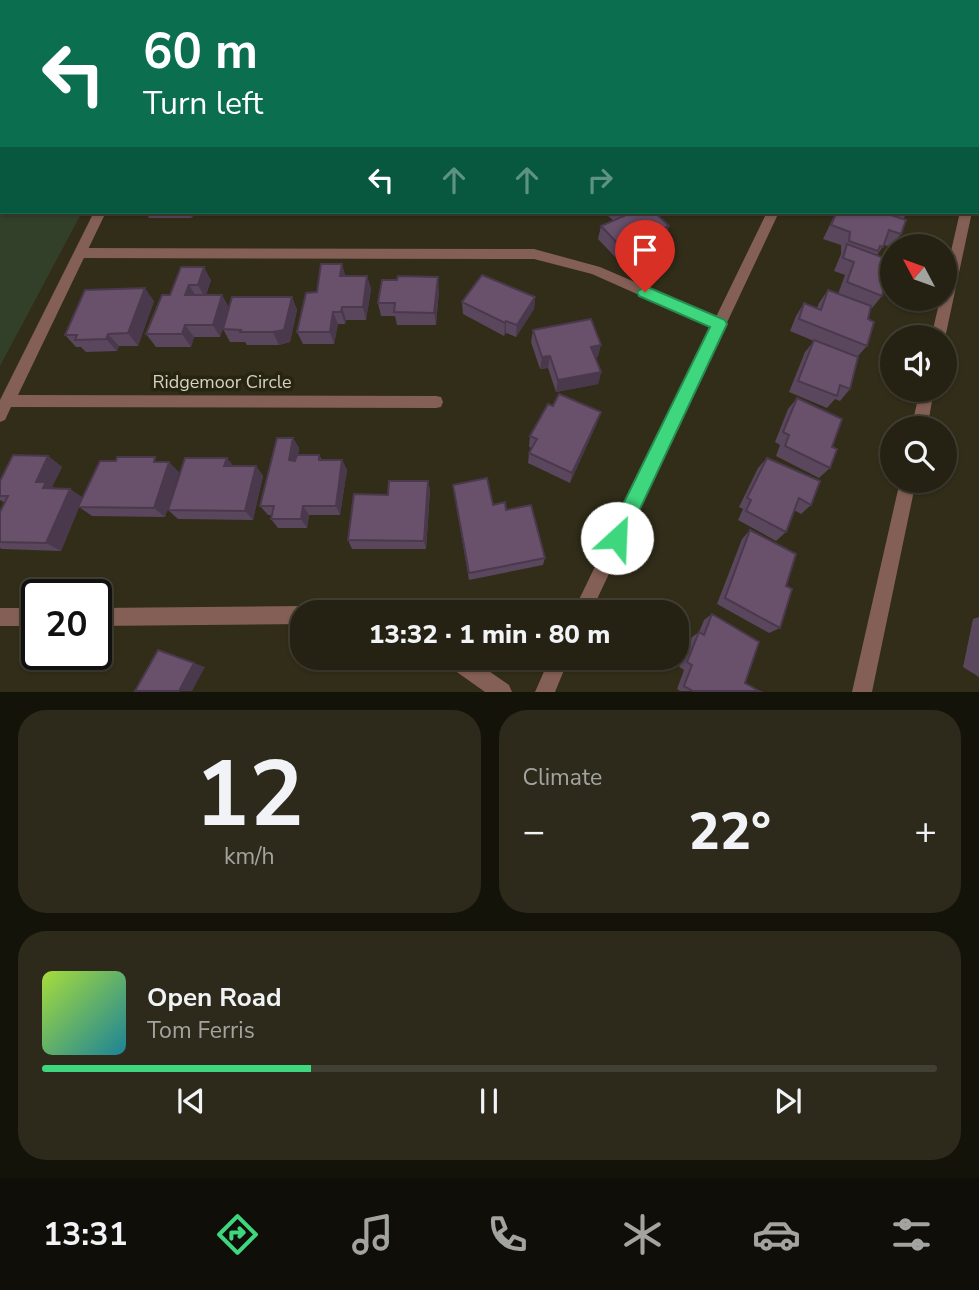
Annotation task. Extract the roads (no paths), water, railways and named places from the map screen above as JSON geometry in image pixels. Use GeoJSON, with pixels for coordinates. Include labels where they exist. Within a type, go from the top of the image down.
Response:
{"type":"FeatureCollection","features":[{"type":"Feature","properties":{"kind":"street"},"geometry":{"type":"LineString","coordinates":[[0,415],[99,214]]}},
{"type":"Feature","properties":{"kind":"street"},"geometry":{"type":"LineString","coordinates":[[588,600],[772,214]]}},
{"type":"Feature","properties":{"kind":"street"},"geometry":{"type":"LineString","coordinates":[[942,325],[966,214]]}},
{"type":"Feature","properties":{"kind":"street"},"geometry":{"type":"LineString","coordinates":[[80,253],[534,254],[595,270],[719,324]]}},
{"type":"Feature","properties":{"kind":"street","name":"Ridgemoor Circle"},"geometry":{"type":"LineString","coordinates":[[7,401],[436,402]]}},
{"type":"Feature","properties":{"kind":"street"},"geometry":{"type":"LineString","coordinates":[[862,691],[905,493]]}},
{"type":"Feature","properties":{"kind":"street"},"geometry":{"type":"LineString","coordinates":[[112,617],[290,615]]}},
{"type":"Feature","properties":{"kind":"street"},"geometry":{"type":"LineString","coordinates":[[0,617],[21,617]]}},
{"type":"Feature","properties":{"kind":"street"},"geometry":{"type":"LineString","coordinates":[[471,670],[502,691]]}},
{"type":"Feature","properties":{"kind":"street"},"geometry":{"type":"LineString","coordinates":[[545,691],[555,670]]}}]}
